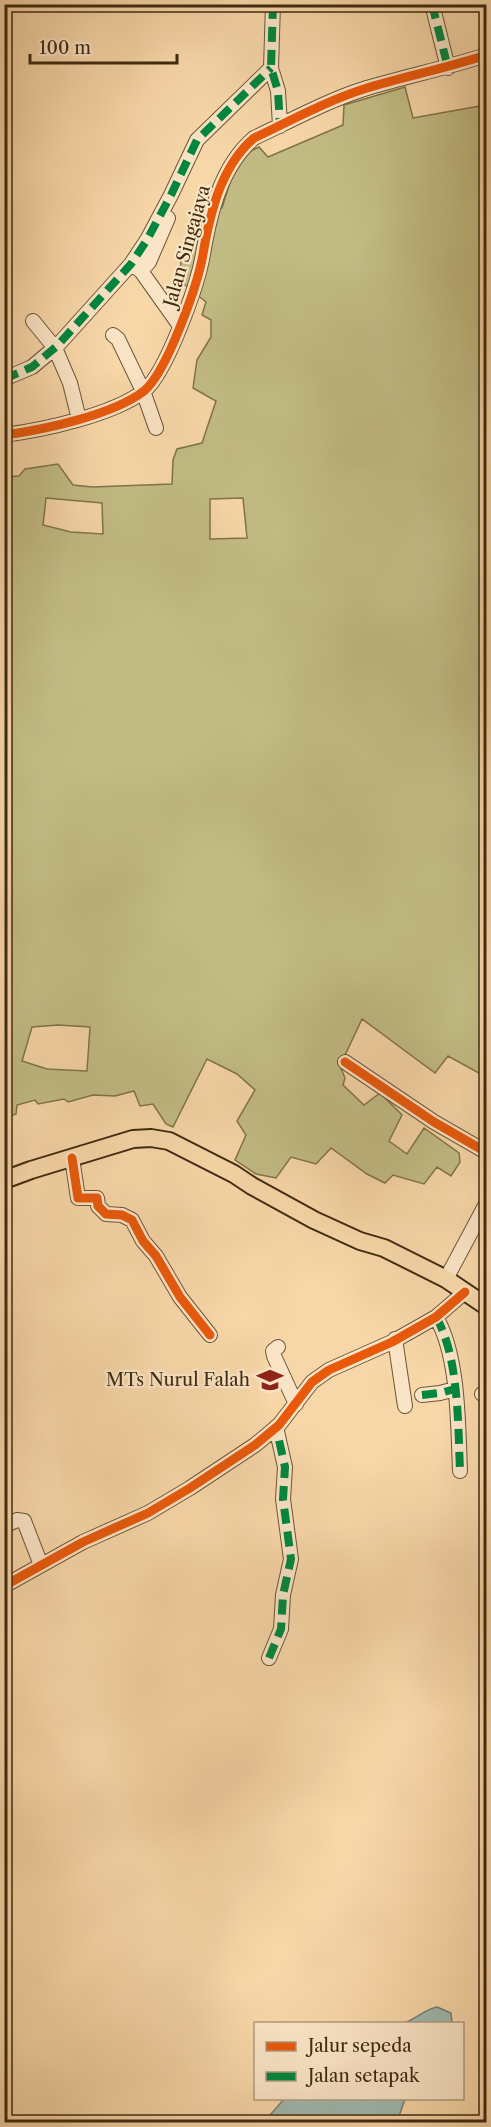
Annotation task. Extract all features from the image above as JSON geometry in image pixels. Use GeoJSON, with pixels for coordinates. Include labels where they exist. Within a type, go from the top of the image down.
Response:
{"type":"FeatureCollection","features":[{"type":"Feature","properties":{"kind":"main road"},"geometry":{"type":"LineString","coordinates":[[4,1180],[141,1137],[169,1141],[234,1173],[252,1186],[314,1220],[360,1241],[384,1248],[446,1279],[486,1306]]}},
{"type":"Feature","properties":{"kind":"street"},"geometry":{"type":"LineString","coordinates":[[273,4],[271,68],[278,91],[280,126]]}},
{"type":"Feature","properties":{"kind":"street"},"geometry":{"type":"LineString","coordinates":[[432,4],[448,68]]}},
{"type":"Feature","properties":{"kind":"street","name":"Jalan Singajaya"},"geometry":{"type":"LineString","coordinates":[[6,430],[32,431],[79,419],[131,399],[156,378],[180,326],[192,292],[226,173],[245,146],[254,138],[367,88],[448,68],[486,55]]}},
{"type":"Feature","properties":{"kind":"street"},"geometry":{"type":"LineString","coordinates":[[136,268],[147,240],[197,140],[271,68]]}},
{"type":"Feature","properties":{"kind":"street"},"geometry":{"type":"LineString","coordinates":[[4,379],[32,367],[55,348],[136,268],[149,262],[175,202]]}},
{"type":"Feature","properties":{"kind":"street"},"geometry":{"type":"LineString","coordinates":[[136,268],[180,326]]}},
{"type":"Feature","properties":{"kind":"street"},"geometry":{"type":"LineString","coordinates":[[33,321],[55,348],[70,383],[79,419]]}},
{"type":"Feature","properties":{"kind":"street"},"geometry":{"type":"LineString","coordinates":[[113,335],[118,339],[143,391],[156,428]]}},
{"type":"Feature","properties":{"kind":"street"},"geometry":{"type":"LineString","coordinates":[[345,1062],[434,1122],[486,1152]]}},
{"type":"Feature","properties":{"kind":"street"},"geometry":{"type":"LineString","coordinates":[[72,1158],[78,1198],[97,1198],[98,1206],[106,1214],[122,1215],[132,1220],[180,1297],[210,1335]]}},
{"type":"Feature","properties":{"kind":"street"},"geometry":{"type":"LineString","coordinates":[[446,1279],[486,1204]]}},
{"type":"Feature","properties":{"kind":"street"},"geometry":{"type":"LineString","coordinates":[[4,1586],[83,1542],[148,1513],[174,1498],[255,1445],[276,1427],[312,1382],[328,1370],[436,1317],[465,1292]]}},
{"type":"Feature","properties":{"kind":"street"},"geometry":{"type":"LineString","coordinates":[[436,1317],[446,1343],[456,1389],[460,1471]]}},
{"type":"Feature","properties":{"kind":"street"},"geometry":{"type":"LineString","coordinates":[[395,1339],[405,1406]]}},
{"type":"Feature","properties":{"kind":"street"},"geometry":{"type":"LineString","coordinates":[[278,1347],[273,1351],[274,1356],[296,1404]]}},
{"type":"Feature","properties":{"kind":"street"},"geometry":{"type":"LineString","coordinates":[[422,1395],[440,1394],[456,1389]]}},
{"type":"Feature","properties":{"kind":"street"},"geometry":{"type":"LineString","coordinates":[[269,1658],[281,1629],[283,1595],[291,1559],[283,1499],[285,1467],[276,1427]]}},
{"type":"Feature","properties":{"kind":"street"},"geometry":{"type":"LineString","coordinates":[[4,1526],[17,1520],[24,1521],[41,1566]]}},
{"type":"Feature","properties":{"kind":"shaded area"},"geometry":{"type":"Polygon","coordinates":[[[405,87],[413,118],[486,105],[486,1077],[448,1056],[435,1073],[362,1019],[340,1066],[345,1078],[343,1085],[364,1105],[380,1093],[402,1115],[389,1141],[407,1154],[424,1128],[459,1153],[460,1162],[451,1176],[437,1167],[424,1184],[393,1175],[385,1183],[367,1174],[331,1148],[316,1164],[291,1157],[276,1178],[256,1174],[235,1160],[246,1135],[237,1121],[255,1090],[237,1074],[207,1059],[173,1127],[166,1124],[153,1104],[140,1106],[134,1091],[115,1096],[93,1095],[68,1102],[64,1099],[38,1104],[35,1100],[17,1105],[16,1114],[5,1118],[5,477],[19,476],[25,469],[58,464],[73,485],[92,487],[172,484],[173,460],[177,449],[202,443],[216,401],[193,388],[197,360],[211,337],[211,320],[202,315],[206,302],[180,281],[181,256],[202,209],[222,208],[231,179],[246,153],[259,147],[268,157],[343,125],[344,105],[405,87]],[[46,498],[43,525],[71,532],[103,534],[102,503],[46,498]],[[243,498],[210,499],[210,539],[247,538],[243,498]],[[58,1025],[32,1027],[22,1061],[47,1069],[87,1071],[90,1027],[58,1025]]]}},
{"type":"Feature","properties":{"kind":"water"},"geometry":{"type":"Polygon","coordinates":[[[437,2007],[451,2013],[452,2022],[406,2022],[437,2007]]]}},
{"type":"Feature","properties":{"kind":"water"},"geometry":{"type":"Polygon","coordinates":[[[283,2100],[405,2100],[397,2122],[264,2122],[283,2100]]]}},
{"type":"Feature","properties":{"kind":"marked path"},"geometry":{"type":"LineString","coordinates":[[273,4],[271,68],[278,91],[280,126]]}},
{"type":"Feature","properties":{"kind":"marked path"},"geometry":{"type":"LineString","coordinates":[[432,4],[448,68]]}},
{"type":"Feature","properties":{"kind":"marked path"},"geometry":{"type":"LineString","coordinates":[[4,379],[32,367],[57,346],[131,264],[147,240],[171,195],[197,140],[271,68]]}},
{"type":"Feature","properties":{"kind":"marked path"},"geometry":{"type":"LineString","coordinates":[[436,1317],[444,1333],[453,1371],[458,1413],[460,1471]]}},
{"type":"Feature","properties":{"kind":"marked path"},"geometry":{"type":"LineString","coordinates":[[422,1395],[455,1389]]}},
{"type":"Feature","properties":{"kind":"marked path"},"geometry":{"type":"LineString","coordinates":[[482,1394],[486,1392]]}},
{"type":"Feature","properties":{"kind":"marked path"},"geometry":{"type":"LineString","coordinates":[[269,1658],[281,1629],[283,1595],[291,1559],[283,1499],[285,1467],[276,1427]]}},
{"type":"Feature","properties":{"kind":"cycle path"},"geometry":{"type":"LineString","coordinates":[[4,435],[57,425],[96,414],[131,400],[153,381],[171,347],[188,306],[200,268],[209,223],[225,176],[233,162],[254,138],[338,98],[486,55]]}},
{"type":"Feature","properties":{"kind":"cycle path"},"geometry":{"type":"LineString","coordinates":[[345,1062],[434,1122],[486,1152]]}},
{"type":"Feature","properties":{"kind":"cycle path"},"geometry":{"type":"LineString","coordinates":[[72,1158],[78,1198],[97,1198],[98,1206],[106,1214],[122,1215],[132,1220],[180,1297],[210,1335]]}},
{"type":"Feature","properties":{"kind":"cycle path"},"geometry":{"type":"LineString","coordinates":[[4,1586],[83,1542],[148,1513],[190,1488],[255,1445],[279,1425],[312,1382],[329,1370],[392,1342],[436,1317],[465,1292]]}},
{"type":"Feature","properties":{"kind":"place","name":"MTs Nurul Falah"},"geometry":{"type":"Point","coordinates":[270,1380]}}]}
